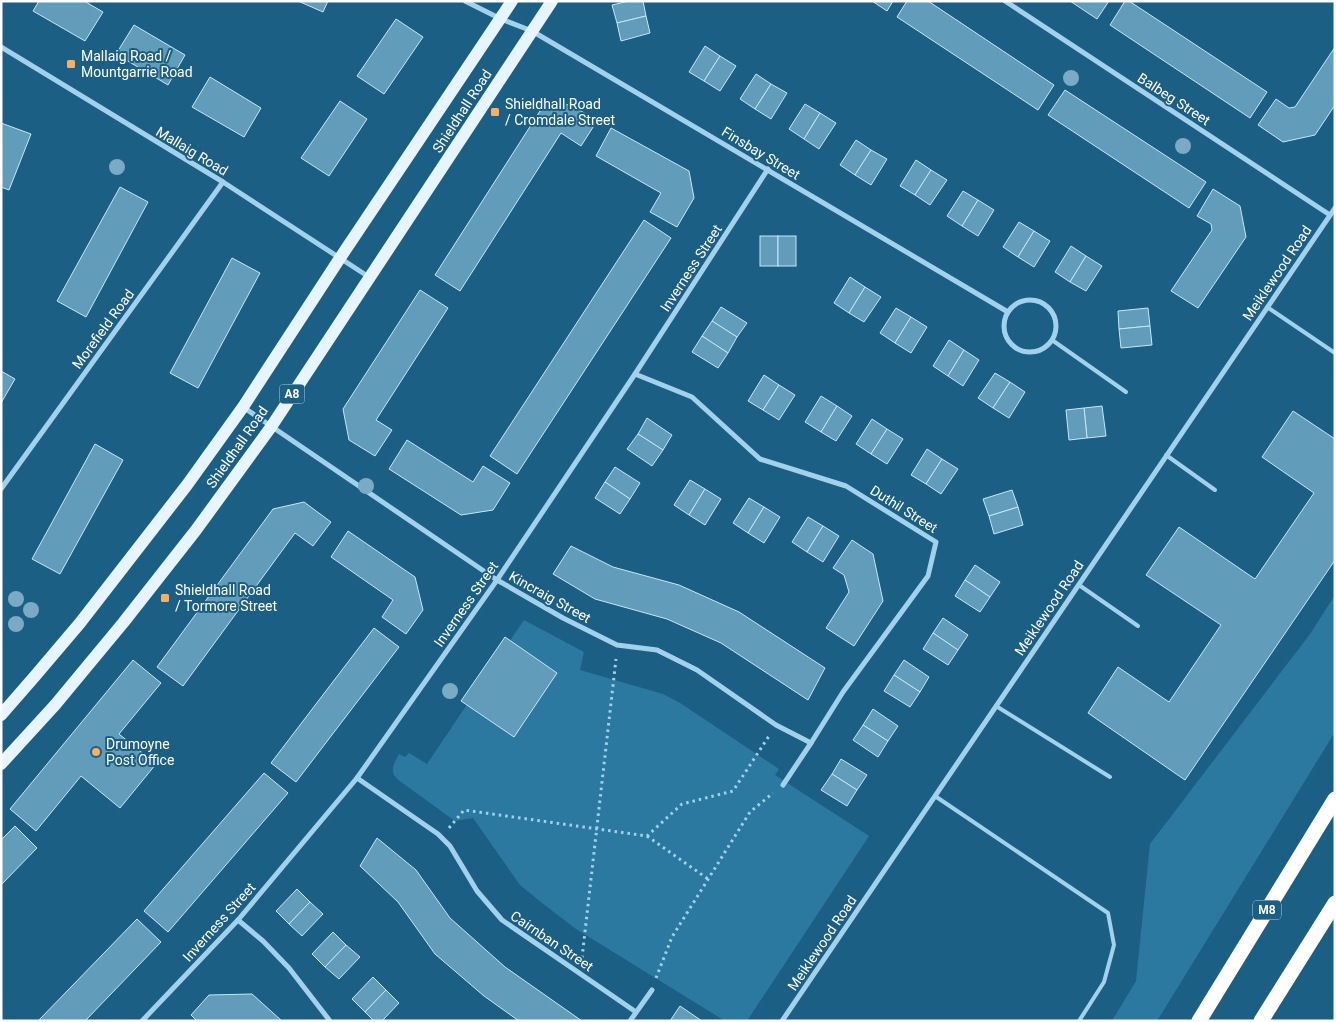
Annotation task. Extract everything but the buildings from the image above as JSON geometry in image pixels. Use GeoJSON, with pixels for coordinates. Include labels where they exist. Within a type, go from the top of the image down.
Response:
{"type":"FeatureCollection","features":[{"type":"Feature","properties":{"kind":"highway","name":"M8"},"geometry":{"type":"LineString","coordinates":[[1199,1021],[1335,799]]}},
{"type":"Feature","properties":{"kind":"highway"},"geometry":{"type":"LineString","coordinates":[[1261,1021],[1335,903]]}},
{"type":"Feature","properties":{"kind":"main road","name":"Shieldhall Road"},"geometry":{"type":"LineString","coordinates":[[1,715],[48,661],[123,568],[187,485],[243,407],[512,1]]}},
{"type":"Feature","properties":{"kind":"main road","name":"Shieldhall Road"},"geometry":{"type":"LineString","coordinates":[[1,764],[55,705],[123,623],[196,530],[271,426],[552,1]]}},
{"type":"Feature","properties":{"kind":"street","name":"Finsbay Street"},"geometry":{"type":"LineString","coordinates":[[464,1],[501,19],[532,31],[1008,312]]}},
{"type":"Feature","properties":{"kind":"street","name":"Balbeg Street"},"geometry":{"type":"LineString","coordinates":[[1005,1],[1330,215]]}},
{"type":"Feature","properties":{"kind":"street","name":"Mallaig Road"},"geometry":{"type":"LineString","coordinates":[[1,47],[223,182],[369,277]]}},
{"type":"Feature","properties":{"kind":"street","name":"Inverness Street"},"geometry":{"type":"LineString","coordinates":[[142,1021],[238,920],[357,778],[497,580],[635,374],[768,169]]}},
{"type":"Feature","properties":{"kind":"street","name":"Morefield Road"},"geometry":{"type":"LineString","coordinates":[[1,489],[223,182]]}},
{"type":"Feature","properties":{"kind":"street","name":"Meiklewood Road"},"geometry":{"type":"LineString","coordinates":[[782,1021],[1335,208]]}},
{"type":"Feature","properties":{"kind":"street"},"geometry":{"type":"LineString","coordinates":[[1028,300],[1044,304],[1050,309],[1056,324],[1052,340],[1046,347],[1038,351],[1028,352],[1012,345],[1004,329],[1004,320],[1008,312],[1013,306],[1028,300]]}},
{"type":"Feature","properties":{"kind":"street","name":"Duthil Street"},"geometry":{"type":"LineString","coordinates":[[635,374],[692,397],[760,459],[846,486],[936,542],[928,576],[843,692],[783,785]]}},
{"type":"Feature","properties":{"kind":"street","name":"Kincraig Street"},"geometry":{"type":"LineString","coordinates":[[243,407],[497,580],[563,618],[617,645],[657,650],[697,670],[776,725],[811,743]]}},
{"type":"Feature","properties":{"kind":"street","name":"Cairnban Street"},"geometry":{"type":"LineString","coordinates":[[357,778],[442,837],[450,846],[477,891],[502,920],[636,1012]]}},
{"type":"Feature","properties":{"kind":"street"},"geometry":{"type":"LineString","coordinates":[[238,920],[263,941],[289,968],[330,1021]]}},
{"type":"Feature","properties":{"kind":"street"},"geometry":{"type":"LineString","coordinates":[[630,1021],[652,990]]}},
{"type":"Feature","properties":{"kind":"lane"},"geometry":{"type":"LineString","coordinates":[[1267,307],[1335,353]]}},
{"type":"Feature","properties":{"kind":"lane"},"geometry":{"type":"LineString","coordinates":[[1052,340],[1126,392]]}},
{"type":"Feature","properties":{"kind":"lane"},"geometry":{"type":"LineString","coordinates":[[1166,455],[1215,490]]}},
{"type":"Feature","properties":{"kind":"lane"},"geometry":{"type":"LineString","coordinates":[[1079,585],[1138,626]]}},
{"type":"Feature","properties":{"kind":"lane"},"geometry":{"type":"LineString","coordinates":[[996,706],[1110,777]]}},
{"type":"Feature","properties":{"kind":"lane"},"geometry":{"type":"LineString","coordinates":[[935,796],[1108,912],[1114,945],[1104,982],[1079,1021]]}},
{"type":"Feature","properties":{"kind":"path"},"geometry":{"type":"LineString","coordinates":[[580,973],[617,645]]}},
{"type":"Feature","properties":{"kind":"path"},"geometry":{"type":"LineString","coordinates":[[647,836],[682,804],[733,791],[776,725]]}},
{"type":"Feature","properties":{"kind":"path"},"geometry":{"type":"LineString","coordinates":[[652,990],[672,936],[750,812],[783,785]]}},
{"type":"Feature","properties":{"kind":"path"},"geometry":{"type":"LineString","coordinates":[[442,837],[464,810],[647,836],[708,879]]}},
{"type":"Feature","properties":{"kind":"shaded area"},"geometry":{"type":"Polygon","coordinates":[[[1335,595],[1335,732],[1157,1021],[1112,1021],[1136,981],[1150,844],[1310,634],[1335,595]]]}},
{"type":"Feature","properties":{"kind":"shaded area"},"geometry":{"type":"Polygon","coordinates":[[[524,620],[584,652],[580,670],[663,694],[680,703],[779,769],[775,775],[869,836],[747,1021],[725,1021],[576,929],[520,885],[473,818],[455,821],[397,779],[393,773],[393,767],[399,754],[405,757],[409,753],[427,764],[524,620]]]}},
{"type":"Feature","properties":{"kind":"place","name":"Mallaig Road / Mountgarrie Road"},"geometry":{"type":"Point","coordinates":[71,64]}},
{"type":"Feature","properties":{"kind":"place","name":"Shieldhall Road / Cromdale Street"},"geometry":{"type":"Point","coordinates":[495,112]}},
{"type":"Feature","properties":{"kind":"place","name":"Shieldhall Road / Tormore Street"},"geometry":{"type":"Point","coordinates":[165,598]}},
{"type":"Feature","properties":{"kind":"place","name":"Drumoyne Post Office"},"geometry":{"type":"Point","coordinates":[96,752]}}]}
